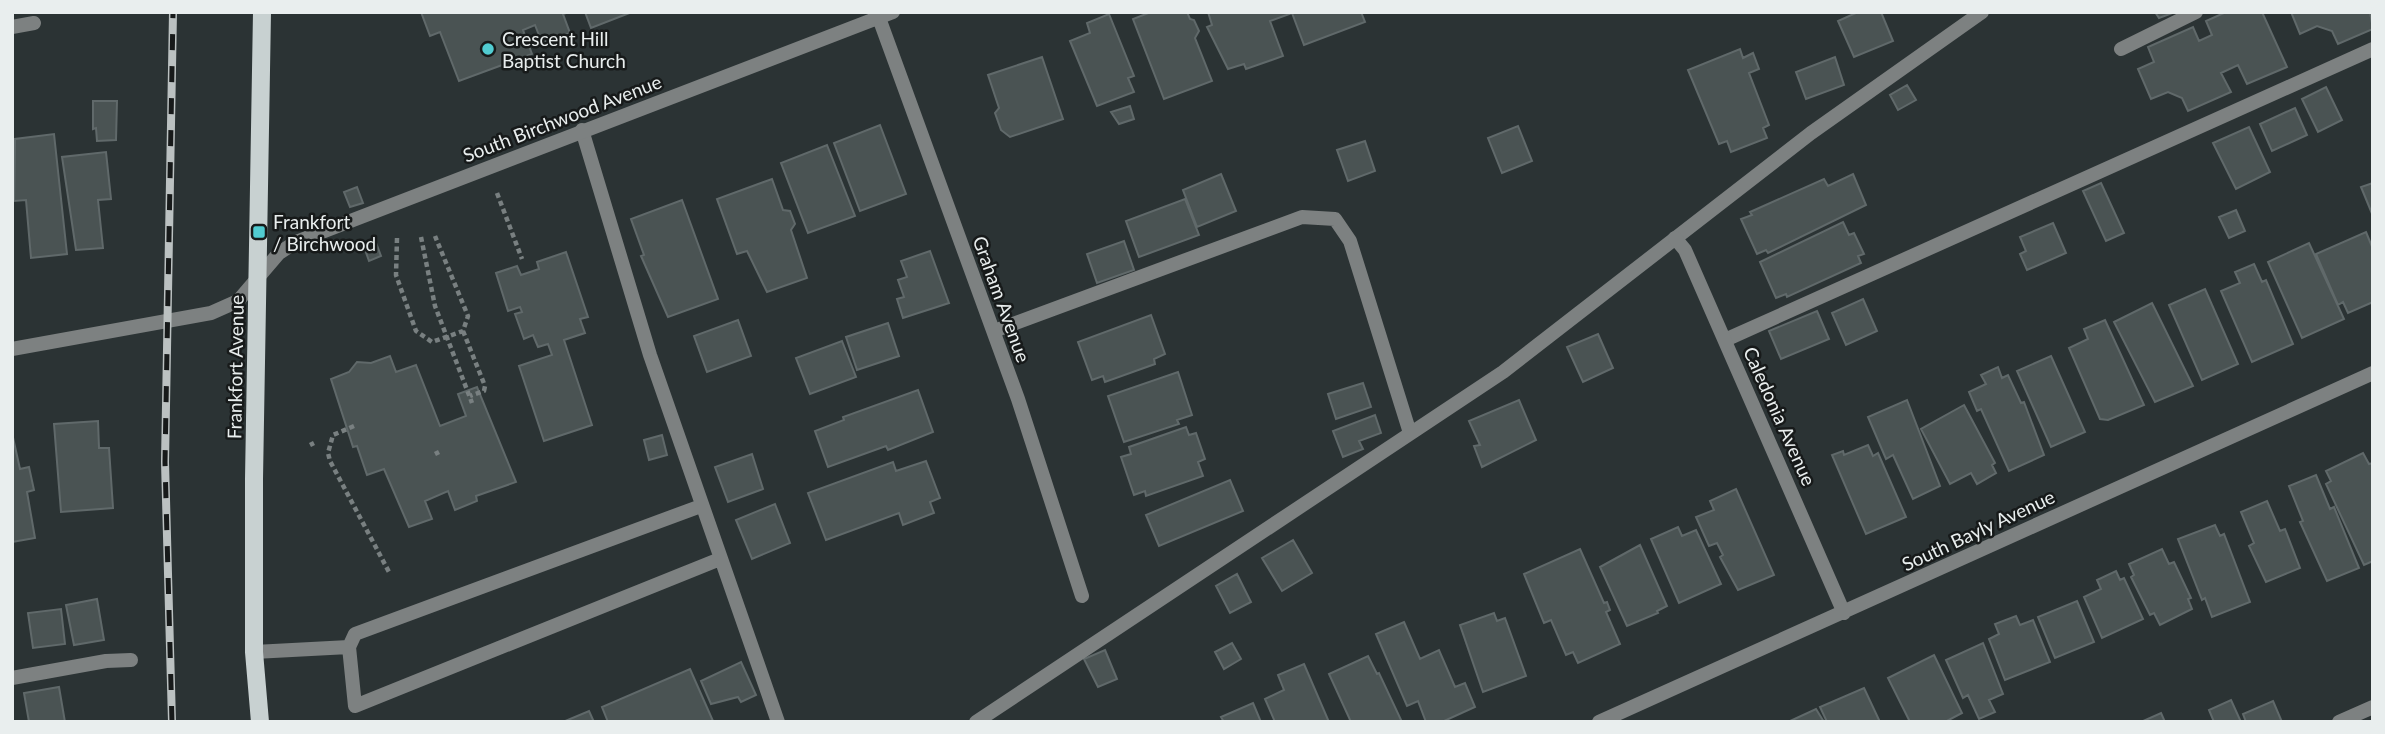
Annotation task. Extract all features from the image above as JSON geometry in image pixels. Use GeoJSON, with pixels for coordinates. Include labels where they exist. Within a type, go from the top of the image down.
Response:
{"type":"FeatureCollection","features":[{"type":"Feature","properties":{"kind":"main road","name":"Frankfort Avenue"},"geometry":{"type":"LineString","coordinates":[[260,722],[254,652],[255,370],[262,12]]}},
{"type":"Feature","properties":{"kind":"street","name":"South Birchwood Avenue"},"geometry":{"type":"LineString","coordinates":[[12,349],[211,313],[238,301],[279,253],[296,242],[893,12]]}},
{"type":"Feature","properties":{"kind":"street"},"geometry":{"type":"LineString","coordinates":[[976,722],[1503,372],[1811,133],[1982,12]]}},
{"type":"Feature","properties":{"kind":"street"},"geometry":{"type":"LineString","coordinates":[[2121,49],[2196,12]]}},
{"type":"Feature","properties":{"kind":"street","name":"Graham Avenue"},"geometry":{"type":"LineString","coordinates":[[879,18],[994,331],[1082,596]]}},
{"type":"Feature","properties":{"kind":"street"},"geometry":{"type":"LineString","coordinates":[[12,27],[34,23]]}},
{"type":"Feature","properties":{"kind":"street"},"geometry":{"type":"LineString","coordinates":[[1725,340],[2373,49]]}},
{"type":"Feature","properties":{"kind":"street"},"geometry":{"type":"LineString","coordinates":[[582,130],[650,355],[778,722]]}},
{"type":"Feature","properties":{"kind":"street"},"geometry":{"type":"LineString","coordinates":[[994,331],[1302,218],[1335,219],[1350,241],[1410,433]]}},
{"type":"Feature","properties":{"kind":"street","name":"Caledonia Avenue"},"geometry":{"type":"LineString","coordinates":[[1675,237],[1685,250],[1844,613]]}},
{"type":"Feature","properties":{"kind":"street","name":"South Bayly Avenue"},"geometry":{"type":"LineString","coordinates":[[1599,722],[2373,373]]}},
{"type":"Feature","properties":{"kind":"street"},"geometry":{"type":"LineString","coordinates":[[701,506],[355,634],[349,647],[355,706],[720,559]]}},
{"type":"Feature","properties":{"kind":"street"},"geometry":{"type":"LineString","coordinates":[[254,652],[349,647]]}},
{"type":"Feature","properties":{"kind":"street"},"geometry":{"type":"LineString","coordinates":[[12,678],[106,661],[131,660]]}},
{"type":"Feature","properties":{"kind":"street"},"geometry":{"type":"LineString","coordinates":[[2339,722],[2373,707]]}},
{"type":"Feature","properties":{"kind":"path"},"geometry":{"type":"LineString","coordinates":[[497,192],[522,259]]}},
{"type":"Feature","properties":{"kind":"path"},"geometry":{"type":"LineString","coordinates":[[397,238],[396,275],[416,331],[432,342],[463,331],[467,323],[467,309],[435,236]]}},
{"type":"Feature","properties":{"kind":"path"},"geometry":{"type":"LineString","coordinates":[[421,237],[433,298],[472,403]]}},
{"type":"Feature","properties":{"kind":"path"},"geometry":{"type":"LineString","coordinates":[[463,331],[485,386],[484,391],[470,397]]}},
{"type":"Feature","properties":{"kind":"path"},"geometry":{"type":"LineString","coordinates":[[354,426],[333,435],[328,457],[389,572]]}},
{"type":"Feature","properties":{"kind":"building","name":"Crescent Hill Baptist Church"},"geometry":{"type":"Polygon","coordinates":[[[421,12],[569,12],[563,14],[570,33],[542,43],[535,25],[523,30],[532,54],[459,81],[440,32],[430,36],[421,12]]]}},
{"type":"Feature","properties":{"kind":"building","name":"Crescent Hill Baptist Church"},"geometry":{"type":"Polygon","coordinates":[[[585,12],[632,12],[591,28],[585,12]]]}},
{"type":"Feature","properties":{"kind":"building"},"geometry":{"type":"Polygon","coordinates":[[[1151,12],[1187,12],[1199,31],[1195,38],[1212,81],[1164,99],[1133,19],[1151,12]]]}},
{"type":"Feature","properties":{"kind":"building"},"geometry":{"type":"Polygon","coordinates":[[[1208,12],[1361,12],[1365,22],[1304,45],[1292,13],[1270,21],[1283,56],[1246,69],[1244,64],[1228,69],[1207,27],[1212,25],[1208,12]]]}},
{"type":"Feature","properties":{"kind":"building"},"geometry":{"type":"Polygon","coordinates":[[[1858,12],[1881,12],[1893,41],[1854,57],[1838,21],[1858,12]]]}},
{"type":"Feature","properties":{"kind":"building"},"geometry":{"type":"Polygon","coordinates":[[[2155,12],[2175,12],[2159,18],[2155,12]]]}},
{"type":"Feature","properties":{"kind":"building"},"geometry":{"type":"Polygon","coordinates":[[[2226,12],[2262,12],[2287,67],[2247,84],[2238,65],[2221,73],[2231,92],[2188,111],[2182,98],[2168,92],[2151,99],[2138,69],[2154,62],[2148,47],[2193,27],[2199,41],[2212,35],[2206,21],[2226,12]]]}},
{"type":"Feature","properties":{"kind":"building"},"geometry":{"type":"Polygon","coordinates":[[[2291,12],[2370,12],[2373,29],[2338,44],[2332,31],[2317,26],[2300,34],[2291,12]]]}},
{"type":"Feature","properties":{"kind":"building"},"geometry":{"type":"Polygon","coordinates":[[[1109,14],[1134,76],[1128,78],[1134,92],[1097,106],[1070,41],[1090,33],[1087,23],[1109,14]]]}},
{"type":"Feature","properties":{"kind":"building"},"geometry":{"type":"Polygon","coordinates":[[[1740,49],[1743,58],[1753,53],[1759,69],[1749,73],[1769,125],[1763,128],[1767,138],[1731,152],[1727,141],[1719,144],[1688,70],[1740,49]]]}},
{"type":"Feature","properties":{"kind":"building"},"geometry":{"type":"Polygon","coordinates":[[[1042,57],[1063,119],[1010,137],[1001,130],[995,113],[999,108],[988,75],[1042,57]]]}},
{"type":"Feature","properties":{"kind":"building"},"geometry":{"type":"Polygon","coordinates":[[[1835,57],[1844,85],[1806,99],[1796,72],[1835,57]]]}},
{"type":"Feature","properties":{"kind":"building"},"geometry":{"type":"Polygon","coordinates":[[[1907,85],[1916,100],[1898,110],[1890,95],[1907,85]]]}},
{"type":"Feature","properties":{"kind":"building"},"geometry":{"type":"Polygon","coordinates":[[[2326,87],[2342,120],[2318,132],[2302,99],[2326,87]]]}},
{"type":"Feature","properties":{"kind":"building"},"geometry":{"type":"Polygon","coordinates":[[[93,101],[117,101],[116,140],[97,141],[96,128],[93,129],[93,101]]]}},
{"type":"Feature","properties":{"kind":"building"},"geometry":{"type":"Polygon","coordinates":[[[1130,106],[1134,119],[1119,124],[1111,112],[1130,106]]]}},
{"type":"Feature","properties":{"kind":"building"},"geometry":{"type":"Polygon","coordinates":[[[2295,108],[2307,135],[2272,151],[2260,124],[2295,108]]]}},
{"type":"Feature","properties":{"kind":"building"},"geometry":{"type":"Polygon","coordinates":[[[880,125],[906,194],[860,211],[834,143],[880,125]]]}},
{"type":"Feature","properties":{"kind":"building"},"geometry":{"type":"Polygon","coordinates":[[[1518,126],[1532,161],[1502,173],[1488,138],[1518,126]]]}},
{"type":"Feature","properties":{"kind":"building"},"geometry":{"type":"Polygon","coordinates":[[[2249,127],[2270,172],[2236,189],[2213,143],[2249,127]]]}},
{"type":"Feature","properties":{"kind":"building"},"geometry":{"type":"Polygon","coordinates":[[[54,134],[67,254],[31,258],[26,200],[14,201],[15,139],[54,134]]]}},
{"type":"Feature","properties":{"kind":"building"},"geometry":{"type":"Polygon","coordinates":[[[1365,141],[1375,171],[1348,181],[1337,150],[1365,141]]]}},
{"type":"Feature","properties":{"kind":"building"},"geometry":{"type":"Polygon","coordinates":[[[827,145],[855,216],[808,233],[781,163],[827,145]]]}},
{"type":"Feature","properties":{"kind":"building"},"geometry":{"type":"Polygon","coordinates":[[[106,152],[111,199],[98,200],[103,248],[76,250],[62,157],[106,152]]]}},
{"type":"Feature","properties":{"kind":"building"},"geometry":{"type":"Polygon","coordinates":[[[1221,174],[1236,211],[1197,227],[1183,190],[1221,174]]]}},
{"type":"Feature","properties":{"kind":"building"},"geometry":{"type":"Polygon","coordinates":[[[1853,174],[1866,205],[1768,253],[1766,250],[1757,254],[1741,219],[1752,215],[1750,212],[1824,179],[1828,186],[1853,174]]]}},
{"type":"Feature","properties":{"kind":"building"},"geometry":{"type":"Polygon","coordinates":[[[772,179],[783,210],[790,211],[795,224],[791,230],[807,278],[767,292],[747,251],[737,254],[717,199],[772,179]]]}},
{"type":"Feature","properties":{"kind":"building"},"geometry":{"type":"Polygon","coordinates":[[[2101,183],[2124,233],[2106,241],[2083,191],[2101,183]]]}},
{"type":"Feature","properties":{"kind":"building"},"geometry":{"type":"Polygon","coordinates":[[[2373,183],[2373,216],[2361,187],[2373,183]]]}},
{"type":"Feature","properties":{"kind":"building"},"geometry":{"type":"Polygon","coordinates":[[[357,187],[363,203],[350,207],[344,192],[357,187]]]}},
{"type":"Feature","properties":{"kind":"building"},"geometry":{"type":"Polygon","coordinates":[[[1185,199],[1199,235],[1139,257],[1126,221],[1185,199]]]}},
{"type":"Feature","properties":{"kind":"building"},"geometry":{"type":"Polygon","coordinates":[[[682,200],[718,299],[668,317],[641,256],[644,255],[631,219],[682,200]]]}},
{"type":"Feature","properties":{"kind":"building"},"geometry":{"type":"Polygon","coordinates":[[[2236,210],[2245,231],[2229,238],[2219,217],[2236,210]]]}},
{"type":"Feature","properties":{"kind":"building"},"geometry":{"type":"Polygon","coordinates":[[[1843,222],[1849,235],[1854,233],[1864,254],[1858,256],[1861,263],[1787,297],[1786,294],[1776,298],[1760,262],[1843,222]]]}},
{"type":"Feature","properties":{"kind":"building"},"geometry":{"type":"Polygon","coordinates":[[[2053,223],[2066,253],[2027,270],[2020,254],[2026,251],[2020,237],[2053,223]]]}},
{"type":"Feature","properties":{"kind":"building"},"geometry":{"type":"Polygon","coordinates":[[[2366,232],[2373,249],[2373,302],[2348,313],[2343,302],[2338,305],[2316,254],[2366,232]]]}},
{"type":"Feature","properties":{"kind":"building"},"geometry":{"type":"Polygon","coordinates":[[[375,240],[381,256],[369,261],[363,244],[375,240]]]}},
{"type":"Feature","properties":{"kind":"building"},"geometry":{"type":"Polygon","coordinates":[[[1124,241],[1134,270],[1097,283],[1087,254],[1124,241]]]}},
{"type":"Feature","properties":{"kind":"building"},"geometry":{"type":"Polygon","coordinates":[[[2309,243],[2344,319],[2302,338],[2268,262],[2309,243]]]}},
{"type":"Feature","properties":{"kind":"building"},"geometry":{"type":"Polygon","coordinates":[[[930,251],[949,303],[903,318],[897,299],[904,297],[898,280],[907,277],[901,261],[930,251]]]}},
{"type":"Feature","properties":{"kind":"building"},"geometry":{"type":"Polygon","coordinates":[[[566,252],[588,317],[580,319],[585,333],[564,340],[592,425],[544,441],[519,366],[552,355],[548,344],[538,347],[533,335],[524,339],[515,314],[522,312],[520,307],[508,311],[496,273],[517,266],[521,275],[539,269],[537,262],[566,252]]]}},
{"type":"Feature","properties":{"kind":"building"},"geometry":{"type":"Polygon","coordinates":[[[2254,264],[2262,282],[2266,280],[2293,344],[2252,362],[2221,291],[2240,283],[2235,272],[2254,264]]]}},
{"type":"Feature","properties":{"kind":"building"},"geometry":{"type":"Polygon","coordinates":[[[2205,289],[2238,364],[2202,380],[2169,305],[2205,289]]]}},
{"type":"Feature","properties":{"kind":"building"},"geometry":{"type":"Polygon","coordinates":[[[1863,299],[1877,331],[1846,345],[1832,313],[1863,299]]]}},
{"type":"Feature","properties":{"kind":"building"},"geometry":{"type":"Polygon","coordinates":[[[2152,303],[2193,386],[2155,402],[2114,322],[2152,303]]]}},
{"type":"Feature","properties":{"kind":"building"},"geometry":{"type":"Polygon","coordinates":[[[1817,311],[1829,339],[1781,359],[1769,331],[1817,311]]]}},
{"type":"Feature","properties":{"kind":"building"},"geometry":{"type":"Polygon","coordinates":[[[1151,315],[1165,354],[1154,359],[1155,364],[1105,382],[1103,376],[1092,380],[1078,342],[1151,315]]]}},
{"type":"Feature","properties":{"kind":"building"},"geometry":{"type":"Polygon","coordinates":[[[738,320],[751,356],[707,372],[694,336],[738,320]]]}},
{"type":"Feature","properties":{"kind":"building"},"geometry":{"type":"Polygon","coordinates":[[[2105,320],[2144,405],[2108,420],[2100,419],[2069,348],[2088,339],[2084,329],[2105,320]]]}},
{"type":"Feature","properties":{"kind":"building"},"geometry":{"type":"Polygon","coordinates":[[[888,323],[899,356],[857,370],[846,337],[888,323]]]}},
{"type":"Feature","properties":{"kind":"building"},"geometry":{"type":"Polygon","coordinates":[[[1598,334],[1613,368],[1583,382],[1567,347],[1598,334]]]}},
{"type":"Feature","properties":{"kind":"building"},"geometry":{"type":"Polygon","coordinates":[[[842,341],[856,377],[810,394],[796,358],[842,341]]]}},
{"type":"Feature","properties":{"kind":"building"},"geometry":{"type":"Polygon","coordinates":[[[390,356],[396,372],[416,365],[440,426],[466,416],[458,394],[477,387],[516,482],[476,496],[477,501],[455,510],[448,491],[425,501],[432,519],[409,527],[384,469],[367,475],[357,446],[353,447],[331,379],[349,372],[357,362],[371,363],[390,356]]]}},
{"type":"Feature","properties":{"kind":"building"},"geometry":{"type":"Polygon","coordinates":[[[2051,356],[2085,432],[2051,447],[2017,371],[2051,356]]]}},
{"type":"Feature","properties":{"kind":"building"},"geometry":{"type":"Polygon","coordinates":[[[1998,367],[2002,378],[2008,375],[2021,403],[2024,402],[2044,455],[2009,471],[1981,409],[1977,411],[1969,392],[1986,384],[1981,375],[1998,367]]]}},
{"type":"Feature","properties":{"kind":"building"},"geometry":{"type":"Polygon","coordinates":[[[1178,372],[1192,415],[1177,420],[1179,424],[1124,442],[1108,396],[1178,372]]]}},
{"type":"Feature","properties":{"kind":"building"},"geometry":{"type":"Polygon","coordinates":[[[1363,383],[1371,407],[1336,419],[1328,394],[1363,383]]]}},
{"type":"Feature","properties":{"kind":"building"},"geometry":{"type":"Polygon","coordinates":[[[918,390],[933,432],[888,450],[886,446],[828,467],[815,431],[844,420],[843,417],[918,390]]]}},
{"type":"Feature","properties":{"kind":"building"},"geometry":{"type":"Polygon","coordinates":[[[1519,400],[1536,440],[1482,467],[1474,446],[1480,445],[1469,421],[1519,400]]]}},
{"type":"Feature","properties":{"kind":"building"},"geometry":{"type":"Polygon","coordinates":[[[1907,400],[1940,486],[1913,499],[1893,455],[1886,459],[1868,417],[1907,400]]]}},
{"type":"Feature","properties":{"kind":"building"},"geometry":{"type":"Polygon","coordinates":[[[1964,405],[1995,463],[1992,465],[1996,473],[1977,484],[1971,473],[1950,484],[1921,429],[1964,405]]]}},
{"type":"Feature","properties":{"kind":"building"},"geometry":{"type":"Polygon","coordinates":[[[1375,415],[1381,433],[1359,441],[1363,449],[1343,457],[1333,431],[1375,415]]]}},
{"type":"Feature","properties":{"kind":"building"},"geometry":{"type":"Polygon","coordinates":[[[98,421],[99,448],[109,448],[113,508],[61,512],[54,424],[98,421]]]}},
{"type":"Feature","properties":{"kind":"building"},"geometry":{"type":"Polygon","coordinates":[[[1186,427],[1189,435],[1196,433],[1205,459],[1198,462],[1203,476],[1146,496],[1145,491],[1134,495],[1121,457],[1131,454],[1129,447],[1186,427]]]}},
{"type":"Feature","properties":{"kind":"building"},"geometry":{"type":"Polygon","coordinates":[[[12,433],[20,469],[29,467],[34,490],[27,492],[35,538],[12,542],[12,433]]]}},
{"type":"Feature","properties":{"kind":"building"},"geometry":{"type":"Polygon","coordinates":[[[662,435],[667,455],[649,460],[644,440],[662,435]]]}},
{"type":"Feature","properties":{"kind":"building"},"geometry":{"type":"Polygon","coordinates":[[[1868,445],[1873,456],[1878,453],[1906,517],[1866,534],[1832,455],[1843,451],[1844,455],[1868,445]]]}},
{"type":"Feature","properties":{"kind":"building"},"geometry":{"type":"Polygon","coordinates":[[[2363,453],[2369,464],[2373,463],[2373,561],[2364,565],[2326,484],[2331,481],[2326,471],[2363,453]]]}},
{"type":"Feature","properties":{"kind":"building"},"geometry":{"type":"Polygon","coordinates":[[[752,454],[763,489],[728,502],[715,467],[752,454]]]}},
{"type":"Feature","properties":{"kind":"building"},"geometry":{"type":"Polygon","coordinates":[[[926,461],[940,498],[930,502],[934,513],[903,525],[899,513],[826,540],[808,493],[893,462],[896,471],[926,461]]]}},
{"type":"Feature","properties":{"kind":"building"},"geometry":{"type":"Polygon","coordinates":[[[2316,475],[2330,509],[2334,507],[2359,568],[2327,581],[2300,522],[2303,521],[2289,486],[2316,475]]]}},
{"type":"Feature","properties":{"kind":"building"},"geometry":{"type":"Polygon","coordinates":[[[1230,480],[1243,511],[1159,546],[1146,515],[1230,480]]]}},
{"type":"Feature","properties":{"kind":"building"},"geometry":{"type":"Polygon","coordinates":[[[1736,489],[1774,575],[1738,590],[1720,557],[1723,555],[1717,543],[1709,546],[1696,517],[1714,510],[1710,501],[1736,489]]]}},
{"type":"Feature","properties":{"kind":"building"},"geometry":{"type":"Polygon","coordinates":[[[2267,501],[2280,531],[2285,529],[2300,568],[2266,582],[2249,546],[2254,543],[2241,512],[2267,501]]]}},
{"type":"Feature","properties":{"kind":"building"},"geometry":{"type":"Polygon","coordinates":[[[775,504],[790,543],[752,559],[736,520],[775,504]]]}},
{"type":"Feature","properties":{"kind":"building"},"geometry":{"type":"Polygon","coordinates":[[[2215,525],[2220,536],[2224,534],[2250,602],[2212,617],[2205,598],[2202,600],[2178,539],[2215,525]]]}},
{"type":"Feature","properties":{"kind":"building"},"geometry":{"type":"Polygon","coordinates":[[[1678,527],[1682,536],[1696,530],[1721,584],[1679,603],[1651,539],[1678,527]]]}},
{"type":"Feature","properties":{"kind":"building"},"geometry":{"type":"Polygon","coordinates":[[[1293,540],[1312,573],[1282,591],[1262,558],[1293,540]]]}},
{"type":"Feature","properties":{"kind":"building"},"geometry":{"type":"Polygon","coordinates":[[[1640,545],[1667,606],[1657,611],[1658,613],[1627,626],[1600,567],[1640,545]]]}},
{"type":"Feature","properties":{"kind":"building"},"geometry":{"type":"Polygon","coordinates":[[[1580,549],[1604,603],[1607,602],[1610,610],[1606,612],[1620,644],[1578,663],[1573,652],[1566,655],[1551,620],[1544,623],[1524,574],[1580,549]]]}},
{"type":"Feature","properties":{"kind":"building"},"geometry":{"type":"Polygon","coordinates":[[[2162,549],[2169,564],[2174,562],[2191,598],[2188,599],[2192,609],[2160,625],[2154,613],[2150,615],[2131,577],[2134,575],[2129,564],[2162,549]]]}},
{"type":"Feature","properties":{"kind":"building"},"geometry":{"type":"Polygon","coordinates":[[[2116,571],[2120,580],[2124,578],[2143,619],[2102,638],[2084,597],[2101,589],[2097,580],[2116,571]]]}},
{"type":"Feature","properties":{"kind":"building"},"geometry":{"type":"Polygon","coordinates":[[[1237,574],[1251,602],[1230,613],[1216,586],[1237,574]]]}},
{"type":"Feature","properties":{"kind":"building"},"geometry":{"type":"Polygon","coordinates":[[[97,599],[104,640],[74,645],[66,605],[97,599]]]}},
{"type":"Feature","properties":{"kind":"building"},"geometry":{"type":"Polygon","coordinates":[[[2077,601],[2094,642],[2055,658],[2038,617],[2077,601]]]}},
{"type":"Feature","properties":{"kind":"building"},"geometry":{"type":"Polygon","coordinates":[[[61,609],[65,644],[33,648],[28,613],[61,609]]]}},
{"type":"Feature","properties":{"kind":"building"},"geometry":{"type":"Polygon","coordinates":[[[1494,613],[1497,621],[1505,618],[1526,676],[1483,692],[1460,625],[1494,613]]]}},
{"type":"Feature","properties":{"kind":"building"},"geometry":{"type":"Polygon","coordinates":[[[2016,616],[2020,625],[2033,620],[2050,662],[2005,680],[1989,639],[1999,634],[1995,624],[2016,616]]]}},
{"type":"Feature","properties":{"kind":"building"},"geometry":{"type":"Polygon","coordinates":[[[1404,622],[1420,659],[1439,650],[1455,687],[1465,683],[1475,707],[1442,722],[1426,722],[1418,701],[1407,706],[1376,634],[1404,622]]]}},
{"type":"Feature","properties":{"kind":"building"},"geometry":{"type":"Polygon","coordinates":[[[1232,643],[1241,659],[1224,669],[1215,652],[1232,643]]]}},
{"type":"Feature","properties":{"kind":"building"},"geometry":{"type":"Polygon","coordinates":[[[1983,643],[2003,694],[1989,700],[1995,712],[1979,719],[1968,695],[1963,698],[1946,660],[1983,643]]]}},
{"type":"Feature","properties":{"kind":"building"},"geometry":{"type":"Polygon","coordinates":[[[1105,650],[1117,679],[1098,687],[1084,659],[1105,650]]]}},
{"type":"Feature","properties":{"kind":"building"},"geometry":{"type":"Polygon","coordinates":[[[1934,655],[1962,713],[1945,722],[1910,722],[1888,678],[1934,655]]]}},
{"type":"Feature","properties":{"kind":"building"},"geometry":{"type":"Polygon","coordinates":[[[1368,656],[1402,722],[1351,722],[1329,674],[1368,656]]]}},
{"type":"Feature","properties":{"kind":"building"},"geometry":{"type":"Polygon","coordinates":[[[741,662],[756,695],[741,702],[738,697],[711,704],[701,681],[741,662]]]}},
{"type":"Feature","properties":{"kind":"building"},"geometry":{"type":"Polygon","coordinates":[[[1304,664],[1329,722],[1275,722],[1265,699],[1284,690],[1278,675],[1304,664]]]}},
{"type":"Feature","properties":{"kind":"building"},"geometry":{"type":"Polygon","coordinates":[[[690,669],[713,721],[608,722],[602,707],[690,669]]]}},
{"type":"Feature","properties":{"kind":"building"},"geometry":{"type":"Polygon","coordinates":[[[59,687],[65,722],[29,722],[24,693],[59,687]]]}},
{"type":"Feature","properties":{"kind":"building"},"geometry":{"type":"Polygon","coordinates":[[[1864,688],[1880,722],[1827,722],[1820,707],[1864,688]]]}},
{"type":"Feature","properties":{"kind":"building"},"geometry":{"type":"Polygon","coordinates":[[[2231,700],[2241,722],[2214,722],[2209,710],[2231,700]]]}},
{"type":"Feature","properties":{"kind":"building"},"geometry":{"type":"Polygon","coordinates":[[[2273,701],[2282,722],[2246,722],[2243,714],[2273,701]]]}},
{"type":"Feature","properties":{"kind":"building"},"geometry":{"type":"Polygon","coordinates":[[[1253,703],[1261,722],[1224,722],[1221,717],[1253,703]]]}},
{"type":"Feature","properties":{"kind":"building"},"geometry":{"type":"Polygon","coordinates":[[[1816,709],[1824,722],[1788,722],[1816,709]]]}},
{"type":"Feature","properties":{"kind":"building"},"geometry":{"type":"Polygon","coordinates":[[[589,711],[594,722],[563,722],[589,711]]]}},
{"type":"Feature","properties":{"kind":"building"},"geometry":{"type":"Polygon","coordinates":[[[2161,713],[2165,722],[2141,722],[2161,713]]]}},
{"type":"Feature","properties":{"kind":"railway"},"geometry":{"type":"LineString","coordinates":[[172,722],[165,462],[173,12]]}},
{"type":"Feature","properties":{"kind":"place","name":"Crescent Hill Baptist Church"},"geometry":{"type":"Point","coordinates":[488,49]}},
{"type":"Feature","properties":{"kind":"place","name":"Frankfort / Birchwood"},"geometry":{"type":"Point","coordinates":[259,232]}}]}
